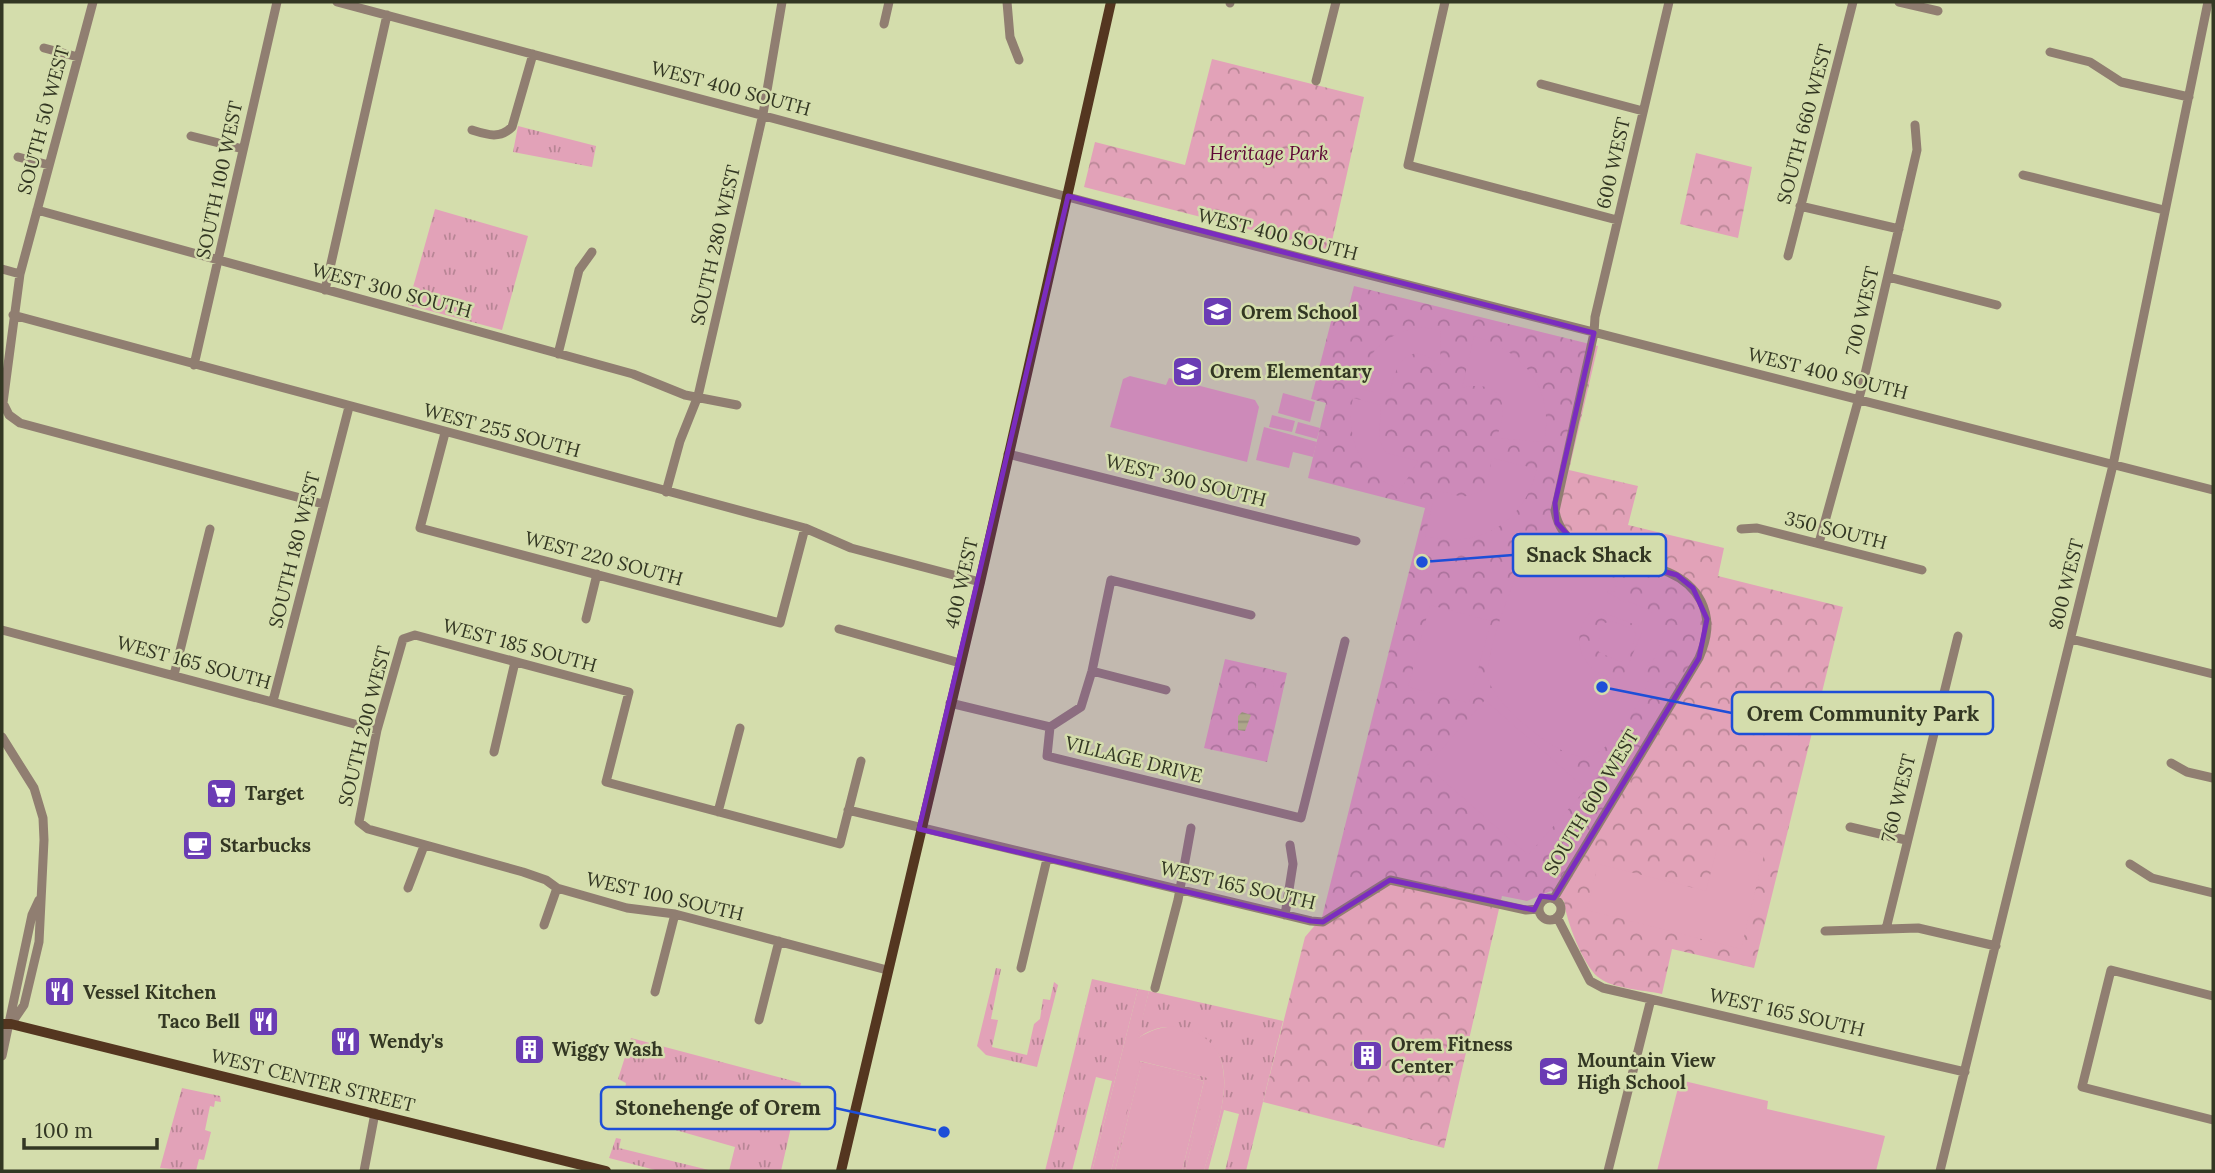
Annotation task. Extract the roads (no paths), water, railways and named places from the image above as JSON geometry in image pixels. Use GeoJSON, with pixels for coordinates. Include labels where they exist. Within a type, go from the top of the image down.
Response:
{"type":"FeatureCollection","features":[{"type":"Feature","properties":{"kind":"main road","name":"400 WEST"},"geometry":{"type":"LineString","coordinates":[[841,1171],[919,829],[980,582],[1111,2]]}},
{"type":"Feature","properties":{"kind":"main road","name":"WEST CENTER STREET"},"geometry":{"type":"LineString","coordinates":[[5,1022],[601,1171]]}},
{"type":"Feature","properties":{"kind":"street","name":"SOUTH 50 WEST"},"geometry":{"type":"LineString","coordinates":[[93,2],[20,274],[3,403],[7,412],[20,423],[323,503]]}},
{"type":"Feature","properties":{"kind":"street","name":"SOUTH 100 WEST"},"geometry":{"type":"LineString","coordinates":[[194,365],[277,2]]}},
{"type":"Feature","properties":{"kind":"street","name":"WEST 400 SOUTH"},"geometry":{"type":"LineString","coordinates":[[337,2],[372,6],[387,15],[1068,197],[2213,490]]}},
{"type":"Feature","properties":{"kind":"street","name":"SOUTH 280 WEST"},"geometry":{"type":"LineString","coordinates":[[666,492],[680,441],[698,396],[763,114],[782,2]]}},
{"type":"Feature","properties":{"kind":"street"},"geometry":{"type":"LineString","coordinates":[[884,24],[889,2]]}},
{"type":"Feature","properties":{"kind":"street"},"geometry":{"type":"LineString","coordinates":[[1007,2],[1010,37],[1020,60]]}},
{"type":"Feature","properties":{"kind":"street"},"geometry":{"type":"LineString","coordinates":[[1316,81],[1336,2]]}},
{"type":"Feature","properties":{"kind":"street"},"geometry":{"type":"LineString","coordinates":[[1446,2],[1408,165],[1617,220]]}},
{"type":"Feature","properties":{"kind":"street","name":"600 WEST"},"geometry":{"type":"LineString","coordinates":[[1594,333],[1595,317],[1669,2]]}},
{"type":"Feature","properties":{"kind":"street","name":"SOUTH 660 WEST"},"geometry":{"type":"LineString","coordinates":[[1788,256],[1853,2]]}},
{"type":"Feature","properties":{"kind":"street"},"geometry":{"type":"LineString","coordinates":[[1899,2],[1938,11]]}},
{"type":"Feature","properties":{"kind":"street","name":"800 WEST"},"geometry":{"type":"LineString","coordinates":[[1940,1171],[2113,465],[2208,2]]}},
{"type":"Feature","properties":{"kind":"street"},"geometry":{"type":"LineString","coordinates":[[325,290],[387,15]]}},
{"type":"Feature","properties":{"kind":"street"},"geometry":{"type":"LineString","coordinates":[[44,48],[78,57]]}},
{"type":"Feature","properties":{"kind":"street"},"geometry":{"type":"LineString","coordinates":[[2050,52],[2090,62],[2121,82],[2189,97]]}},
{"type":"Feature","properties":{"kind":"street"},"geometry":{"type":"LineString","coordinates":[[472,130],[493,136],[505,134],[512,127],[533,54]]}},
{"type":"Feature","properties":{"kind":"street"},"geometry":{"type":"LineString","coordinates":[[1541,84],[1643,111]]}},
{"type":"Feature","properties":{"kind":"street","name":"700 WEST"},"geometry":{"type":"LineString","coordinates":[[1819,543],[1859,398],[1888,277],[1917,150],[1915,125]]}},
{"type":"Feature","properties":{"kind":"street"},"geometry":{"type":"LineString","coordinates":[[191,136],[243,149]]}},
{"type":"Feature","properties":{"kind":"street"},"geometry":{"type":"LineString","coordinates":[[18,157],[49,165]]}},
{"type":"Feature","properties":{"kind":"street"},"geometry":{"type":"LineString","coordinates":[[2023,175],[2164,210]]}},
{"type":"Feature","properties":{"kind":"street"},"geometry":{"type":"LineString","coordinates":[[1800,206],[1899,229]]}},
{"type":"Feature","properties":{"kind":"street","name":"WEST 300 SOUTH"},"geometry":{"type":"LineString","coordinates":[[37,210],[633,374],[685,395],[737,405]]}},
{"type":"Feature","properties":{"kind":"street"},"geometry":{"type":"LineString","coordinates":[[558,354],[579,271],[592,252]]}},
{"type":"Feature","properties":{"kind":"street"},"geometry":{"type":"LineString","coordinates":[[2,269],[20,274]]}},
{"type":"Feature","properties":{"kind":"street"},"geometry":{"type":"LineString","coordinates":[[1888,277],[1997,305]]}},
{"type":"Feature","properties":{"kind":"street","name":"WEST 255 SOUTH"},"geometry":{"type":"LineString","coordinates":[[13,315],[805,528],[850,548],[980,582]]}},
{"type":"Feature","properties":{"kind":"street","name":"SOUTH 600 WEST"},"geometry":{"type":"LineString","coordinates":[[1554,898],[1699,659],[1708,629],[1703,605],[1684,579],[1666,570],[1580,548],[1563,536],[1557,523],[1555,503],[1594,333]]}},
{"type":"Feature","properties":{"kind":"street","name":"SOUTH 180 WEST"},"geometry":{"type":"LineString","coordinates":[[273,701],[349,407]]}},
{"type":"Feature","properties":{"kind":"street","name":"WEST 220 SOUTH"},"geometry":{"type":"LineString","coordinates":[[445,433],[420,528],[780,623],[805,528]]}},
{"type":"Feature","properties":{"kind":"street","name":"WEST 300 SOUTH"},"geometry":{"type":"LineString","coordinates":[[1007,454],[1356,541]]}},
{"type":"Feature","properties":{"kind":"street","name":"350 SOUTH"},"geometry":{"type":"LineString","coordinates":[[1741,529],[1758,528],[1922,570]]}},
{"type":"Feature","properties":{"kind":"street"},"geometry":{"type":"LineString","coordinates":[[174,675],[210,529]]}},
{"type":"Feature","properties":{"kind":"street"},"geometry":{"type":"LineString","coordinates":[[586,619],[597,574]]}},
{"type":"Feature","properties":{"kind":"street"},"geometry":{"type":"LineString","coordinates":[[1051,727],[1081,707],[1092,671],[1111,580],[1251,615]]}},
{"type":"Feature","properties":{"kind":"street"},"geometry":{"type":"LineString","coordinates":[[839,629],[960,663]]}},
{"type":"Feature","properties":{"kind":"street","name":"WEST 165 SOUTH"},"geometry":{"type":"LineString","coordinates":[[2,630],[377,730]]}},
{"type":"Feature","properties":{"kind":"street","name":"WEST 185 SOUTH"},"geometry":{"type":"LineString","coordinates":[[403,639],[415,635],[629,692],[606,782],[718,812]]}},
{"type":"Feature","properties":{"kind":"street","name":"760 WEST"},"geometry":{"type":"LineString","coordinates":[[1886,929],[1958,636]]}},
{"type":"Feature","properties":{"kind":"street","name":"SOUTH 200 WEST"},"geometry":{"type":"LineString","coordinates":[[359,822],[377,730],[403,639]]}},
{"type":"Feature","properties":{"kind":"street"},"geometry":{"type":"LineString","coordinates":[[2071,639],[2213,674]]}},
{"type":"Feature","properties":{"kind":"street","name":"VILLAGE DRIVE"},"geometry":{"type":"LineString","coordinates":[[950,703],[1051,727],[1047,756],[1301,818],[1345,641]]}},
{"type":"Feature","properties":{"kind":"street"},"geometry":{"type":"LineString","coordinates":[[494,752],[516,662]]}},
{"type":"Feature","properties":{"kind":"street"},"geometry":{"type":"LineString","coordinates":[[1092,671],[1166,690]]}},
{"type":"Feature","properties":{"kind":"street"},"geometry":{"type":"LineString","coordinates":[[740,729],[718,812],[840,844],[861,761]]}},
{"type":"Feature","properties":{"kind":"street"},"geometry":{"type":"LineString","coordinates":[[2,737],[34,788],[43,818],[44,841],[40,899],[42,917],[36,954],[24,1004],[5,1022],[2,1056]]}},
{"type":"Feature","properties":{"kind":"street"},"geometry":{"type":"LineString","coordinates":[[2171,762],[2187,772],[2213,778]]}},
{"type":"Feature","properties":{"kind":"street","name":"WEST 165 SOUTH"},"geometry":{"type":"LineString","coordinates":[[848,810],[1177,890],[1323,922],[1390,880],[1526,910],[1539,909],[1546,919],[1558,917]]}},
{"type":"Feature","properties":{"kind":"street","name":"WEST 100 SOUTH"},"geometry":{"type":"LineString","coordinates":[[359,822],[368,829],[523,872],[546,880],[557,888],[627,908],[675,914],[887,970]]}},
{"type":"Feature","properties":{"kind":"street"},"geometry":{"type":"LineString","coordinates":[[1850,827],[1906,839]]}},
{"type":"Feature","properties":{"kind":"street"},"geometry":{"type":"LineString","coordinates":[[1155,988],[1178,900],[1177,890],[1191,828]]}},
{"type":"Feature","properties":{"kind":"street"},"geometry":{"type":"LineString","coordinates":[[1285,915],[1293,864],[1290,845]]}},
{"type":"Feature","properties":{"kind":"street"},"geometry":{"type":"LineString","coordinates":[[408,888],[424,846]]}},
{"type":"Feature","properties":{"kind":"street"},"geometry":{"type":"LineString","coordinates":[[1021,968],[1047,859]]}},
{"type":"Feature","properties":{"kind":"street"},"geometry":{"type":"LineString","coordinates":[[2130,864],[2152,878],[2213,893]]}},
{"type":"Feature","properties":{"kind":"street"},"geometry":{"type":"LineString","coordinates":[[544,925],[557,888]]}},
{"type":"Feature","properties":{"kind":"street"},"geometry":{"type":"LineString","coordinates":[[1539,909],[1543,901],[1554,898]]}},
{"type":"Feature","properties":{"kind":"street","name":"WEST 165 SOUTH"},"geometry":{"type":"LineString","coordinates":[[1554,898],[1561,905],[1558,917],[1590,981],[1603,988],[1965,1072]]}},
{"type":"Feature","properties":{"kind":"street"},"geometry":{"type":"LineString","coordinates":[[655,992],[675,914]]}},
{"type":"Feature","properties":{"kind":"street"},"geometry":{"type":"LineString","coordinates":[[1825,931],[1918,928],[1996,946]]}},
{"type":"Feature","properties":{"kind":"street"},"geometry":{"type":"LineString","coordinates":[[759,1020],[779,941]]}},
{"type":"Feature","properties":{"kind":"street"},"geometry":{"type":"LineString","coordinates":[[2213,996],[2111,970],[2082,1087],[2213,1120]]}},
{"type":"Feature","properties":{"kind":"street"},"geometry":{"type":"LineString","coordinates":[[1608,1171],[1651,999]]}},
{"type":"Feature","properties":{"kind":"street"},"geometry":{"type":"LineString","coordinates":[[364,1171],[375,1113]]}},
{"type":"Feature","properties":{"kind":"place","name":"Orem School"},"geometry":{"type":"Point","coordinates":[1218,312]}},
{"type":"Feature","properties":{"kind":"place","name":"Orem Elementary"},"geometry":{"type":"Point","coordinates":[1187,371]}},
{"type":"Feature","properties":{"kind":"place","name":"Snack Shack"},"geometry":{"type":"Point","coordinates":[1422,562]}},
{"type":"Feature","properties":{"kind":"place","name":"Orem Community Park"},"geometry":{"type":"Point","coordinates":[1602,687]}},
{"type":"Feature","properties":{"kind":"place","name":"Target"},"geometry":{"type":"Point","coordinates":[222,793]}},
{"type":"Feature","properties":{"kind":"place","name":"Starbucks"},"geometry":{"type":"Point","coordinates":[197,845]}},
{"type":"Feature","properties":{"kind":"place","name":"Vessel Kitchen"},"geometry":{"type":"Point","coordinates":[60,992]}},
{"type":"Feature","properties":{"kind":"place","name":"Taco Bell"},"geometry":{"type":"Point","coordinates":[263,1021]}},
{"type":"Feature","properties":{"kind":"place","name":"Wendy's"},"geometry":{"type":"Point","coordinates":[346,1041]}},
{"type":"Feature","properties":{"kind":"place","name":"Wiggy Wash"},"geometry":{"type":"Point","coordinates":[529,1049]}},
{"type":"Feature","properties":{"kind":"place","name":"Orem Fitness Center"},"geometry":{"type":"Point","coordinates":[1368,1055]}},
{"type":"Feature","properties":{"kind":"place","name":"Mountain View High School"},"geometry":{"type":"Point","coordinates":[1554,1071]}},
{"type":"Feature","properties":{"kind":"place","name":"Stonehenge of Orem"},"geometry":{"type":"Point","coordinates":[944,1132]}},
{"type":"Feature","properties":{"kind":"park label","name":"Heritage Park"},"geometry":{"type":"Point","coordinates":[1269,153]}}]}
